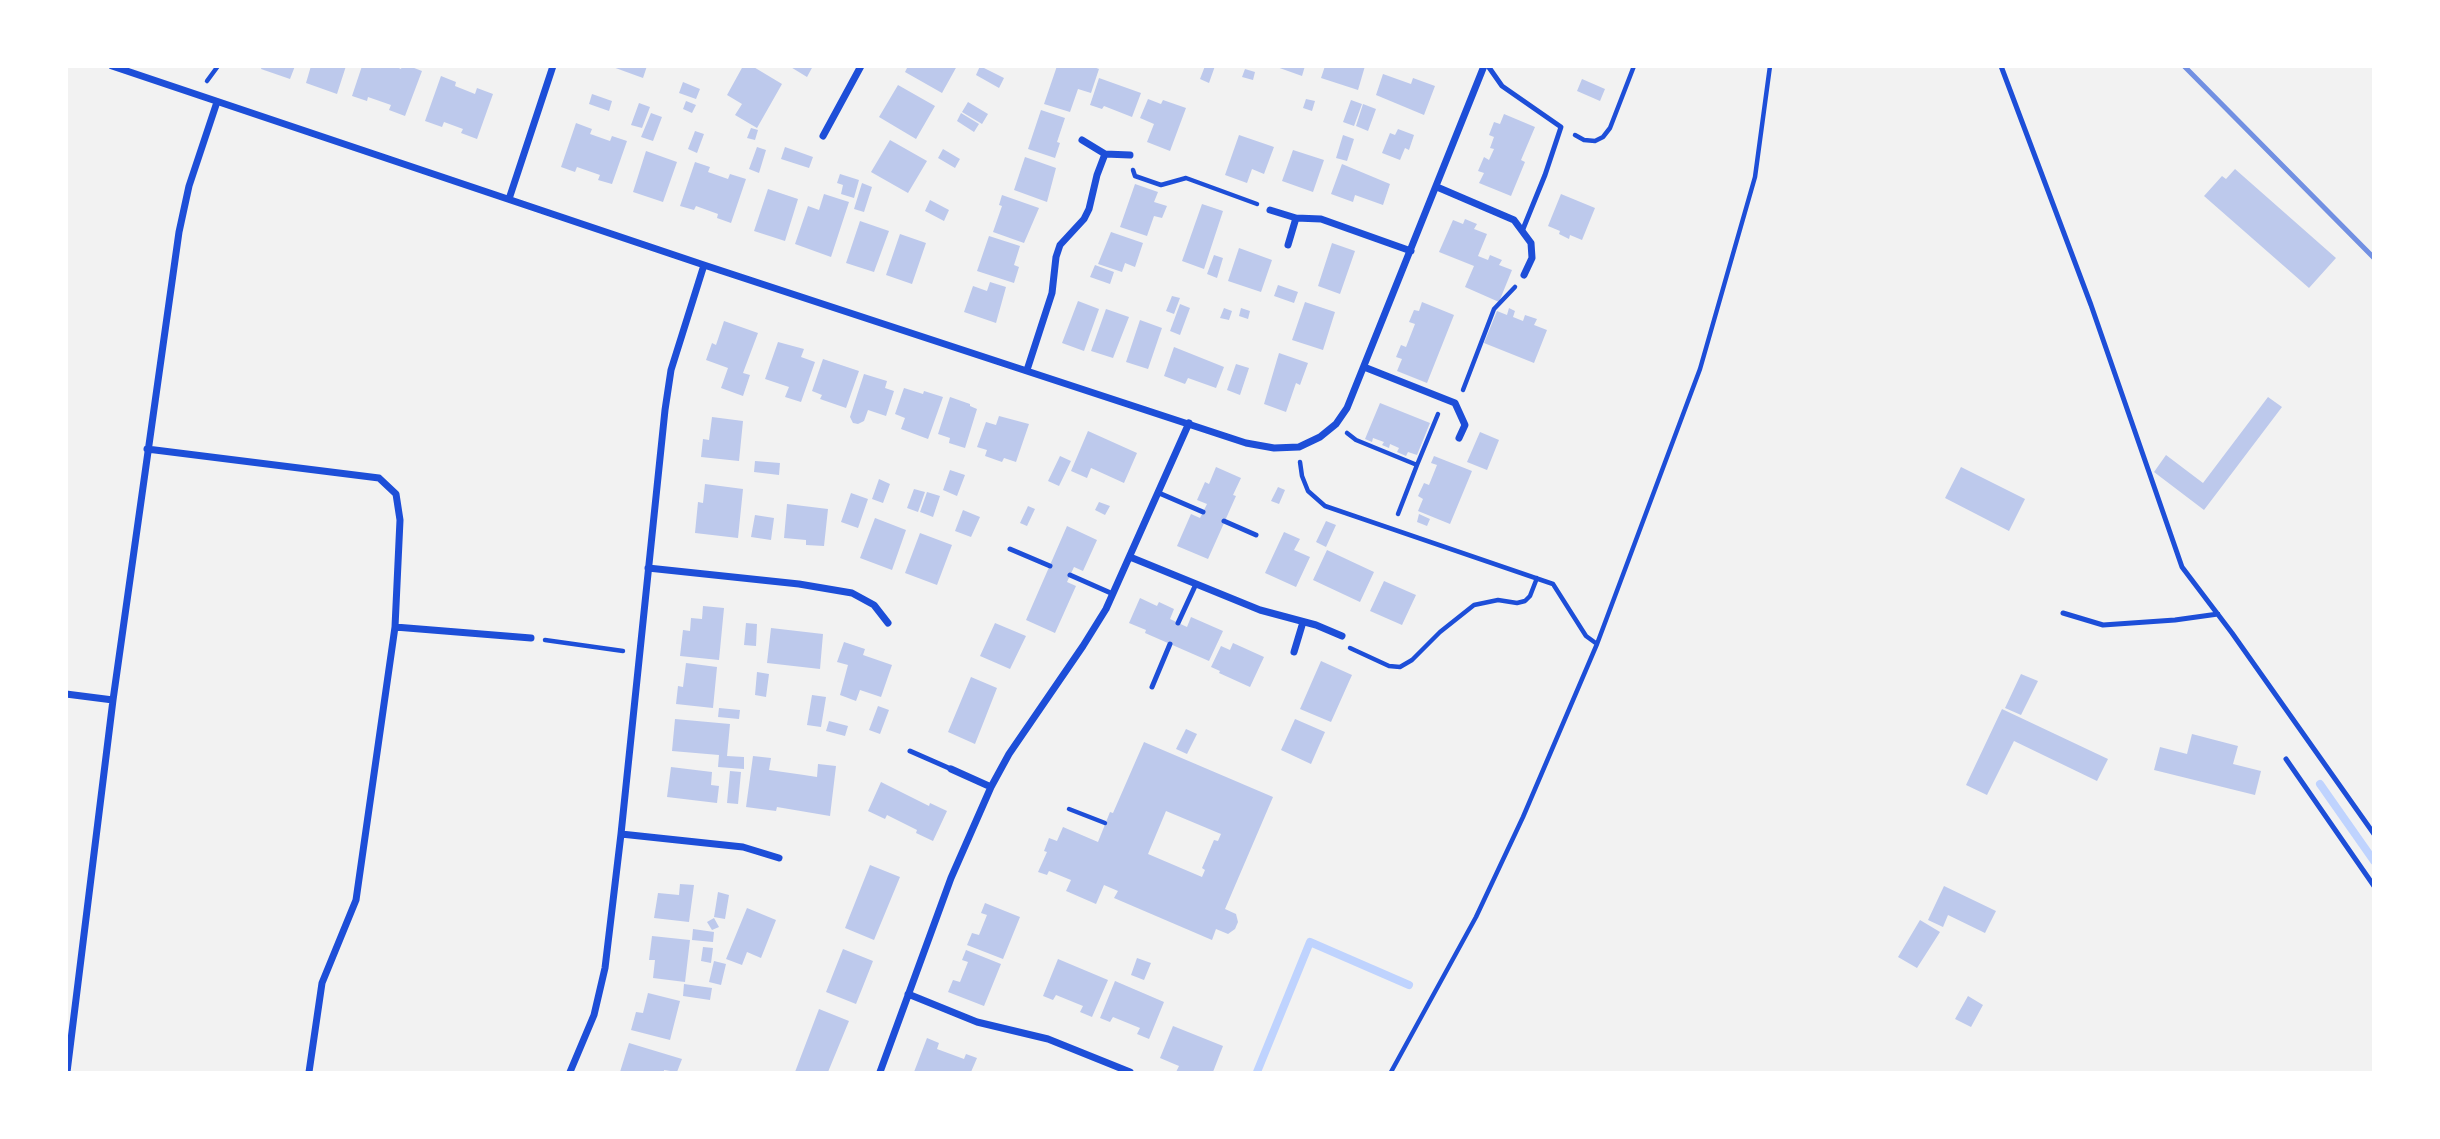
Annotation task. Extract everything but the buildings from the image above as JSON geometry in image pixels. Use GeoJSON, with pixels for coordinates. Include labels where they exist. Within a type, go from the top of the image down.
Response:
{"type":"FeatureCollection","features":[{"type":"Feature","properties":{"kind":"street"},"geometry":{"type":"LineString","coordinates":[[112,66],[704,265],[1259,447],[1274,448],[1299,447],[1320,437],[1336,424],[1347,408],[1486,66]]}},
{"type":"Feature","properties":{"kind":"street"},"geometry":{"type":"LineString","coordinates":[[509,199],[553,66]]}},
{"type":"Feature","properties":{"kind":"street"},"geometry":{"type":"LineString","coordinates":[[822,136],[861,66]]}},
{"type":"Feature","properties":{"kind":"street"},"geometry":{"type":"LineString","coordinates":[[67,1073],[113,700],[179,232],[189,186],[217,102]]}},
{"type":"Feature","properties":{"kind":"street"},"geometry":{"type":"LineString","coordinates":[[1082,139],[1105,155],[1130,155]]}},
{"type":"Feature","properties":{"kind":"street"},"geometry":{"type":"LineString","coordinates":[[1027,370],[1049,303],[1060,245],[1084,219],[1089,209],[1105,155]]}},
{"type":"Feature","properties":{"kind":"street"},"geometry":{"type":"LineString","coordinates":[[1437,187],[1514,220],[1531,243],[1532,258],[1524,275]]}},
{"type":"Feature","properties":{"kind":"street"},"geometry":{"type":"LineString","coordinates":[[1270,211],[1296,218],[1321,219],[1411,251]]}},
{"type":"Feature","properties":{"kind":"street"},"geometry":{"type":"LineString","coordinates":[[1288,245],[1296,218]]}},
{"type":"Feature","properties":{"kind":"street"},"geometry":{"type":"LineString","coordinates":[[570,1073],[594,1015],[602,980],[621,834],[665,410],[671,370],[704,265]]}},
{"type":"Feature","properties":{"kind":"street"},"geometry":{"type":"LineString","coordinates":[[1364,367],[1455,403],[1465,425],[1459,438]]}},
{"type":"Feature","properties":{"kind":"street"},"geometry":{"type":"LineString","coordinates":[[880,1073],[951,878],[990,787],[1009,754],[1083,646],[1113,594],[1189,423]]}},
{"type":"Feature","properties":{"kind":"street"},"geometry":{"type":"LineString","coordinates":[[147,449],[379,478],[396,494],[400,520],[395,627],[356,900],[322,984],[309,1073]]}},
{"type":"Feature","properties":{"kind":"street"},"geometry":{"type":"LineString","coordinates":[[1130,557],[1260,610],[1342,636]]}},
{"type":"Feature","properties":{"kind":"street"},"geometry":{"type":"LineString","coordinates":[[648,568],[799,584],[852,593],[874,605],[888,623]]}},
{"type":"Feature","properties":{"kind":"street"},"geometry":{"type":"LineString","coordinates":[[1294,652],[1303,622]]}},
{"type":"Feature","properties":{"kind":"street"},"geometry":{"type":"LineString","coordinates":[[395,627],[531,638]]}},
{"type":"Feature","properties":{"kind":"street"},"geometry":{"type":"LineString","coordinates":[[66,694],[113,700]]}},
{"type":"Feature","properties":{"kind":"street"},"geometry":{"type":"LineString","coordinates":[[951,769],[990,787]]}},
{"type":"Feature","properties":{"kind":"street"},"geometry":{"type":"LineString","coordinates":[[621,834],[743,847],[779,858]]}},
{"type":"Feature","properties":{"kind":"street"},"geometry":{"type":"LineString","coordinates":[[908,994],[977,1022],[1048,1039],[1115,1070],[1130,1073]]}},
{"type":"Feature","properties":{"kind":"lane"},"geometry":{"type":"LineString","coordinates":[[1486,66],[1502,86],[1562,127],[1522,229]]}},
{"type":"Feature","properties":{"kind":"lane"},"geometry":{"type":"LineString","coordinates":[[2001,66],[2095,318],[2182,567],[2374,834]]}},
{"type":"Feature","properties":{"kind":"lane"},"geometry":{"type":"LineString","coordinates":[[1159,493],[1203,512]]}},
{"type":"Feature","properties":{"kind":"lane"},"geometry":{"type":"LineString","coordinates":[[1224,521],[1256,534]]}},
{"type":"Feature","properties":{"kind":"lane"},"geometry":{"type":"LineString","coordinates":[[1010,549],[1049,566]]}},
{"type":"Feature","properties":{"kind":"lane"},"geometry":{"type":"LineString","coordinates":[[1070,575],[1113,594]]}},
{"type":"Feature","properties":{"kind":"lane"},"geometry":{"type":"LineString","coordinates":[[1178,623],[1196,584]]}},
{"type":"Feature","properties":{"kind":"lane"},"geometry":{"type":"LineString","coordinates":[[2063,613],[2103,625],[2218,614]]}},
{"type":"Feature","properties":{"kind":"lane"},"geometry":{"type":"LineString","coordinates":[[1152,687],[1170,644]]}},
{"type":"Feature","properties":{"kind":"lane"},"geometry":{"type":"LineString","coordinates":[[910,751],[951,769]]}},
{"type":"Feature","properties":{"kind":"lane"},"geometry":{"type":"LineString","coordinates":[[2286,759],[2374,886]]}},
{"type":"Feature","properties":{"kind":"path"},"geometry":{"type":"LineString","coordinates":[[1562,127],[1584,140],[1595,141],[1603,136],[1610,128],[1634,66]]}},
{"type":"Feature","properties":{"kind":"path"},"geometry":{"type":"LineString","coordinates":[[1391,1073],[1476,917],[1523,817],[1597,644],[1700,369],[1755,177],[1770,66]]}},
{"type":"Feature","properties":{"kind":"path"},"geometry":{"type":"LineString","coordinates":[[1130,155],[1135,176],[1161,185],[1186,178],[1248,200],[1270,211]]}},
{"type":"Feature","properties":{"kind":"path"},"geometry":{"type":"LineString","coordinates":[[1461,397],[1494,309],[1524,275]]}},
{"type":"Feature","properties":{"kind":"path"},"geometry":{"type":"LineString","coordinates":[[1398,514],[1438,414],[1443,411]]}},
{"type":"Feature","properties":{"kind":"path"},"geometry":{"type":"LineString","coordinates":[[1346,432],[1356,440],[1417,465]]}},
{"type":"Feature","properties":{"kind":"path"},"geometry":{"type":"LineString","coordinates":[[1299,447],[1302,476],[1308,491],[1325,506],[1553,583],[1586,636],[1597,644]]}},
{"type":"Feature","properties":{"kind":"path"},"geometry":{"type":"LineString","coordinates":[[1342,636],[1352,650],[1389,666],[1400,667],[1412,660],[1440,632],[1474,605],[1498,600],[1517,603],[1525,601],[1537,579]]}},
{"type":"Feature","properties":{"kind":"path"},"geometry":{"type":"LineString","coordinates":[[531,638],[639,653]]}},
{"type":"Feature","properties":{"kind":"path"},"geometry":{"type":"LineString","coordinates":[[1069,809],[1105,823]]}},
{"type":"Feature","properties":{"kind":"waterway"},"geometry":{"type":"LineString","coordinates":[[2320,784],[2374,861]]}},
{"type":"Feature","properties":{"kind":"waterway"},"geometry":{"type":"LineString","coordinates":[[1257,1072],[1310,942],[1409,985]]}},
{"type":"Feature","properties":{"kind":"railway"},"geometry":{"type":"LineString","coordinates":[[2184,66],[2374,258]]}}]}
